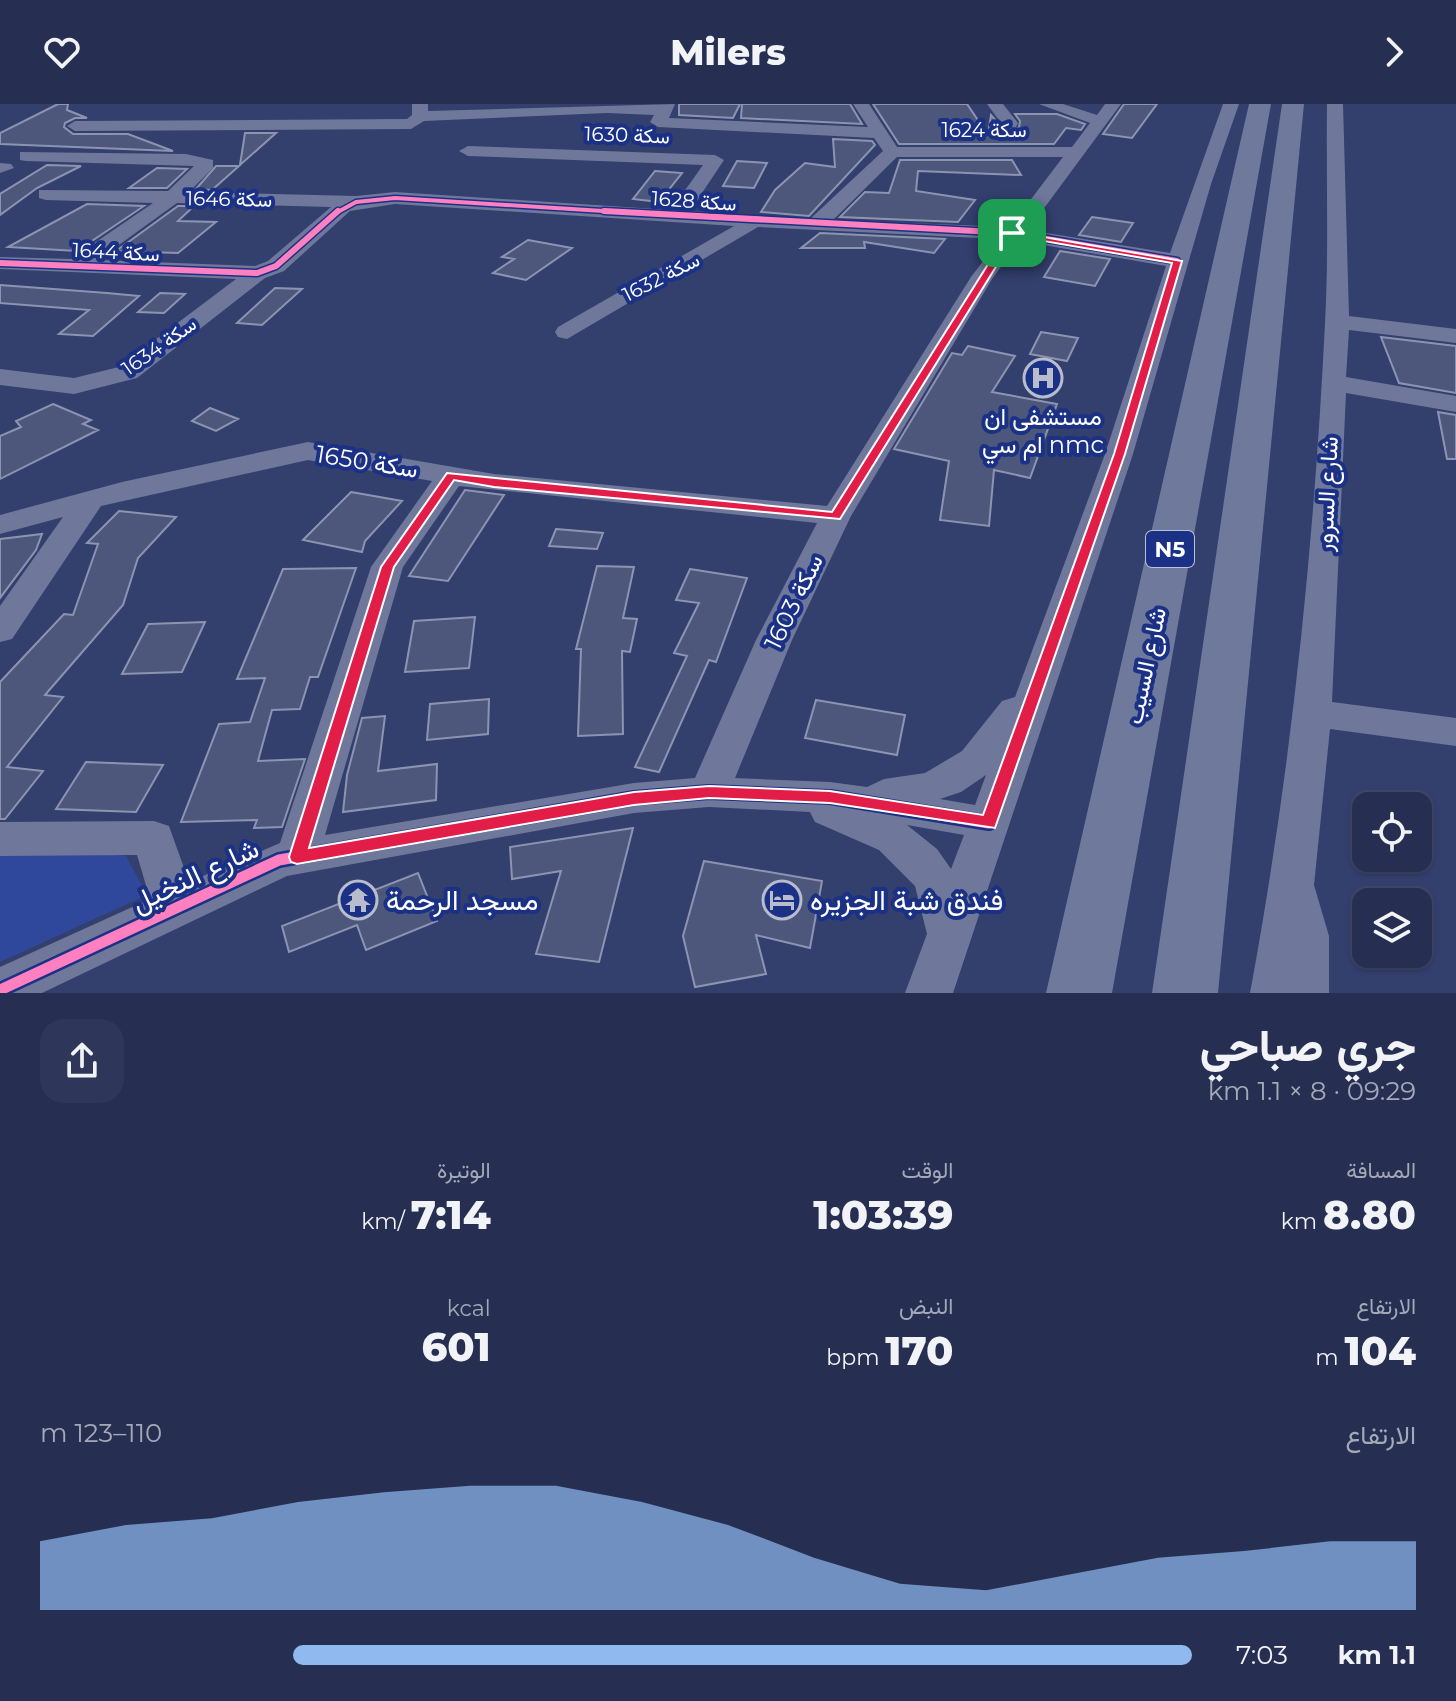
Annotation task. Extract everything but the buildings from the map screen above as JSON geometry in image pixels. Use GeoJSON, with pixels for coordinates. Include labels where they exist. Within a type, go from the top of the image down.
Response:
{"type":"FeatureCollection","features":[{"type":"Feature","properties":{"kind":"highway","name":"شارع السيب"},"geometry":{"type":"LineString","coordinates":[[1079,993],[1260,104]]}},
{"type":"Feature","properties":{"kind":"highway"},"geometry":{"type":"LineString","coordinates":[[1185,993],[1293,104]]}},
{"type":"Feature","properties":{"kind":"street"},"geometry":{"type":"LineString","coordinates":[[815,225],[854,192],[892,152],[861,104]]}},
{"type":"Feature","properties":{"kind":"street"},"geometry":{"type":"LineString","coordinates":[[995,104],[1010,123]]}},
{"type":"Feature","properties":{"kind":"street"},"geometry":{"type":"LineString","coordinates":[[1047,104],[1107,112]]}},
{"type":"Feature","properties":{"kind":"street"},"geometry":{"type":"LineString","coordinates":[[929,993],[1119,454],[1177,261],[1231,104]]}},
{"type":"Feature","properties":{"kind":"street","name":"شارع السرور"},"geometry":{"type":"LineString","coordinates":[[1274,993],[1293,881],[1313,713],[1337,322],[1337,105]]}},
{"type":"Feature","properties":{"kind":"street"},"geometry":{"type":"LineString","coordinates":[[668,107],[658,122],[879,133]]}},
{"type":"Feature","properties":{"kind":"street"},"geometry":{"type":"LineString","coordinates":[[62,134],[411,124],[420,110],[668,107]]}},
{"type":"Feature","properties":{"kind":"street"},"geometry":{"type":"LineString","coordinates":[[2,169],[106,108]]}},
{"type":"Feature","properties":{"kind":"street","name":"سكة 1603"},"geometry":{"type":"LineString","coordinates":[[709,792],[774,640],[836,516],[1012,233],[1107,112]]}},
{"type":"Feature","properties":{"kind":"street","name":"سكة 1630"},"geometry":{"type":"LineString","coordinates":[[468,151],[715,160],[676,217]]}},
{"type":"Feature","properties":{"kind":"street","name":"سكة 1624"},"geometry":{"type":"LineString","coordinates":[[892,152],[1076,152]]}},
{"type":"Feature","properties":{"kind":"street"},"geometry":{"type":"LineString","coordinates":[[26,156],[186,159],[207,164],[172,198],[46,194]]}},
{"type":"Feature","properties":{"kind":"street","name":"سكة 1646"},"geometry":{"type":"LineString","coordinates":[[76,266],[172,198],[356,202]]}},
{"type":"Feature","properties":{"kind":"street","name":"سكة 1628"},"geometry":{"type":"LineString","coordinates":[[356,202],[434,198],[676,217],[1012,233],[1177,261]]}},
{"type":"Feature","properties":{"kind":"street"},"geometry":{"type":"LineString","coordinates":[[257,273],[276,266],[343,207],[356,202]]}},
{"type":"Feature","properties":{"kind":"street","name":"سكة 1632"},"geometry":{"type":"LineString","coordinates":[[567,332],[621,297],[722,245],[754,221]]}},
{"type":"Feature","properties":{"kind":"street","name":"سكة 1644"},"geometry":{"type":"LineString","coordinates":[[0,263],[257,273]]}},
{"type":"Feature","properties":{"kind":"street","name":"سكة 1634"},"geometry":{"type":"LineString","coordinates":[[0,377],[74,386],[128,373],[257,273]]}},
{"type":"Feature","properties":{"kind":"street"},"geometry":{"type":"LineString","coordinates":[[1337,322],[1456,336]]}},
{"type":"Feature","properties":{"kind":"street"},"geometry":{"type":"LineString","coordinates":[[1333,383],[1456,404]]}},
{"type":"Feature","properties":{"kind":"street","name":"سكة 1650"},"geometry":{"type":"LineString","coordinates":[[0,525],[90,500],[308,451],[494,483],[836,516]]}},
{"type":"Feature","properties":{"kind":"street"},"geometry":{"type":"LineString","coordinates":[[297,857],[387,567],[451,476]]}},
{"type":"Feature","properties":{"kind":"street"},"geometry":{"type":"LineString","coordinates":[[0,631],[90,500]]}},
{"type":"Feature","properties":{"kind":"street"},"geometry":{"type":"LineString","coordinates":[[830,797],[917,792],[946,783],[968,770],[990,750],[1048,656]]}},
{"type":"Feature","properties":{"kind":"street"},"geometry":{"type":"LineString","coordinates":[[1313,713],[1456,732]]}},
{"type":"Feature","properties":{"kind":"street","name":"شارع النخيل"},"geometry":{"type":"LineString","coordinates":[[0,990],[279,860],[634,798],[709,792],[830,797],[989,823]]}},
{"type":"Feature","properties":{"kind":"street"},"geometry":{"type":"LineString","coordinates":[[769,794],[859,819],[896,840],[923,862],[939,888],[950,934]]}},
{"type":"Feature","properties":{"kind":"street"},"geometry":{"type":"LineString","coordinates":[[0,839],[154,838],[175,909]]}},
{"type":"Feature","properties":{"kind":"street","name":"شارع السرور"},"geometry":{"type":"LineString","coordinates":[[1293,881],[1306,936],[1305,993]]}},
{"type":"Feature","properties":{"kind":"shaded area"},"geometry":{"type":"Polygon","coordinates":[[[0,843],[126,856],[147,895],[0,962],[0,843]]]}},
{"type":"Feature","properties":{"kind":"cycle path"},"geometry":{"type":"LineString","coordinates":[[0,263],[257,273],[276,266],[343,207],[356,202],[395,198],[815,225],[1012,233],[1177,261]]}},
{"type":"Feature","properties":{"kind":"cycle path"},"geometry":{"type":"LineString","coordinates":[[0,990],[279,860],[634,798],[709,792],[830,797],[989,823]]}},
{"type":"Feature","properties":{"kind":"place","name":"مستشفى ان ام سي nmc"},"geometry":{"type":"Point","coordinates":[1043,378]}},
{"type":"Feature","properties":{"kind":"place","name":"مسجد الرحمة"},"geometry":{"type":"Point","coordinates":[358,900]}},
{"type":"Feature","properties":{"kind":"place","name":"فندق شبة الجزيره"},"geometry":{"type":"Point","coordinates":[782,900]}},
{"type":"Feature","properties":{"kind":"route"},"geometry":{"type":"LineString","coordinates":[[1012,233],[1177,261],[1119,454],[989,823],[830,797],[709,792],[634,798],[297,857],[387,567],[451,476],[494,483],[836,516],[1012,233]]}}]}
